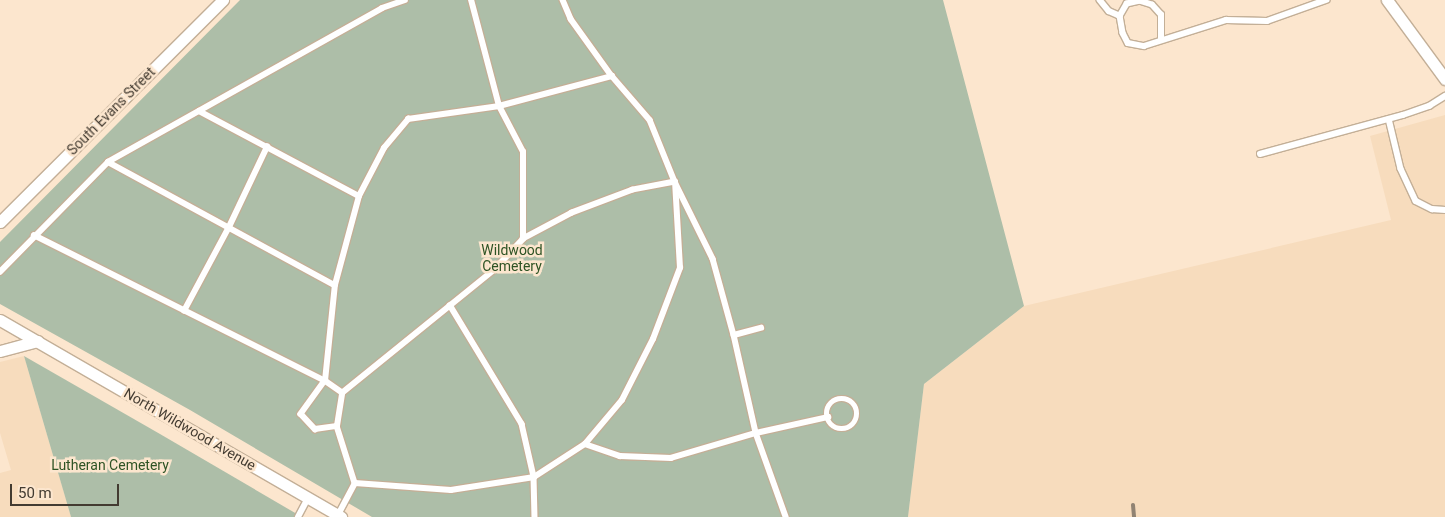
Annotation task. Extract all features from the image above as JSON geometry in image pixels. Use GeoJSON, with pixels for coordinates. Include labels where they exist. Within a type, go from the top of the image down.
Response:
{"type":"FeatureCollection","features":[{"type":"Feature","properties":{"kind":"street","name":"South Evans Street"},"geometry":{"type":"LineString","coordinates":[[0,222],[222,0]]}},
{"type":"Feature","properties":{"kind":"street"},"geometry":{"type":"LineString","coordinates":[[1387,0],[1445,79]]}},
{"type":"Feature","properties":{"kind":"street","name":"North Wildwood Avenue"},"geometry":{"type":"LineString","coordinates":[[0,320],[339,516]]}},
{"type":"Feature","properties":{"kind":"street"},"geometry":{"type":"LineString","coordinates":[[0,351],[38,341]]}},
{"type":"Feature","properties":{"kind":"lane"},"geometry":{"type":"LineString","coordinates":[[0,272],[34,235],[108,162],[382,8],[405,0]]}},
{"type":"Feature","properties":{"kind":"lane"},"geometry":{"type":"LineString","coordinates":[[471,0],[499,106],[523,152],[523,239]]}},
{"type":"Feature","properties":{"kind":"lane"},"geometry":{"type":"LineString","coordinates":[[563,0],[571,19],[612,76],[650,120],[675,182],[713,259],[734,335],[756,433],[786,517]]}},
{"type":"Feature","properties":{"kind":"lane"},"geometry":{"type":"LineString","coordinates":[[1100,0],[1109,11],[1120,16]]}},
{"type":"Feature","properties":{"kind":"lane"},"geometry":{"type":"LineString","coordinates":[[1161,40],[1161,15],[1152,5],[1140,1],[1127,4],[1120,16],[1123,32],[1128,43],[1144,46],[1226,20],[1267,21],[1326,0]]}},
{"type":"Feature","properties":{"kind":"lane"},"geometry":{"type":"LineString","coordinates":[[337,426],[315,429],[301,414],[325,381],[335,285],[359,196],[384,148],[408,119],[499,106],[612,76]]}},
{"type":"Feature","properties":{"kind":"lane"},"geometry":{"type":"LineString","coordinates":[[1260,154],[1389,119],[1429,106],[1445,96]]}},
{"type":"Feature","properties":{"kind":"lane"},"geometry":{"type":"LineString","coordinates":[[199,111],[359,196]]}},
{"type":"Feature","properties":{"kind":"lane"},"geometry":{"type":"LineString","coordinates":[[1389,119],[1401,169],[1416,200],[1432,209],[1445,210]]}},
{"type":"Feature","properties":{"kind":"lane"},"geometry":{"type":"LineString","coordinates":[[184,311],[229,227],[267,147]]}},
{"type":"Feature","properties":{"kind":"lane"},"geometry":{"type":"LineString","coordinates":[[108,162],[335,285]]}},
{"type":"Feature","properties":{"kind":"lane"},"geometry":{"type":"LineString","coordinates":[[339,516],[355,483],[337,426],[342,392],[494,270],[523,239],[572,213],[633,190],[675,182]]}},
{"type":"Feature","properties":{"kind":"lane"},"geometry":{"type":"LineString","coordinates":[[355,483],[451,490],[534,477],[585,444],[622,400],[653,338],[680,268],[675,182]]}},
{"type":"Feature","properties":{"kind":"lane"},"geometry":{"type":"LineString","coordinates":[[34,235],[325,381],[342,392]]}},
{"type":"Feature","properties":{"kind":"lane"},"geometry":{"type":"LineString","coordinates":[[450,305],[522,424],[534,477],[535,517]]}},
{"type":"Feature","properties":{"kind":"lane"},"geometry":{"type":"LineString","coordinates":[[734,335],[762,328]]}},
{"type":"Feature","properties":{"kind":"lane"},"geometry":{"type":"LineString","coordinates":[[836,401],[850,402],[856,409],[854,423],[846,428],[833,426],[828,417],[829,408],[836,401]]}},
{"type":"Feature","properties":{"kind":"lane"},"geometry":{"type":"LineString","coordinates":[[585,444],[620,456],[671,458],[756,433],[828,417]]}},
{"type":"Feature","properties":{"kind":"lane"},"geometry":{"type":"LineString","coordinates":[[298,517],[308,498]]}},
{"type":"Feature","properties":{"kind":"shaded area"},"geometry":{"type":"Polygon","coordinates":[[[1445,115],[1445,517],[908,517],[924,384],[1024,306],[1391,220],[1370,136],[1445,115]]]}},
{"type":"Feature","properties":{"kind":"shaded area"},"geometry":{"type":"Polygon","coordinates":[[[24,356],[71,517],[0,517],[0,473],[11,470],[0,433],[0,362],[24,356]]]}},
{"type":"Feature","properties":{"kind":"green space","name":"Wildwood Cemetery"},"geometry":{"type":"Polygon","coordinates":[[[240,0],[943,0],[1024,306],[924,384],[908,517],[372,517],[190,410],[0,304],[0,242],[240,0]]]}},
{"type":"Feature","properties":{"kind":"green space","name":"Lutheran Cemetery"},"geometry":{"type":"Polygon","coordinates":[[[24,356],[160,434],[302,517],[71,517],[24,356]]]}},
{"type":"Feature","properties":{"kind":"railway"},"geometry":{"type":"LineString","coordinates":[[1133,505],[1134,517]]}}]}
